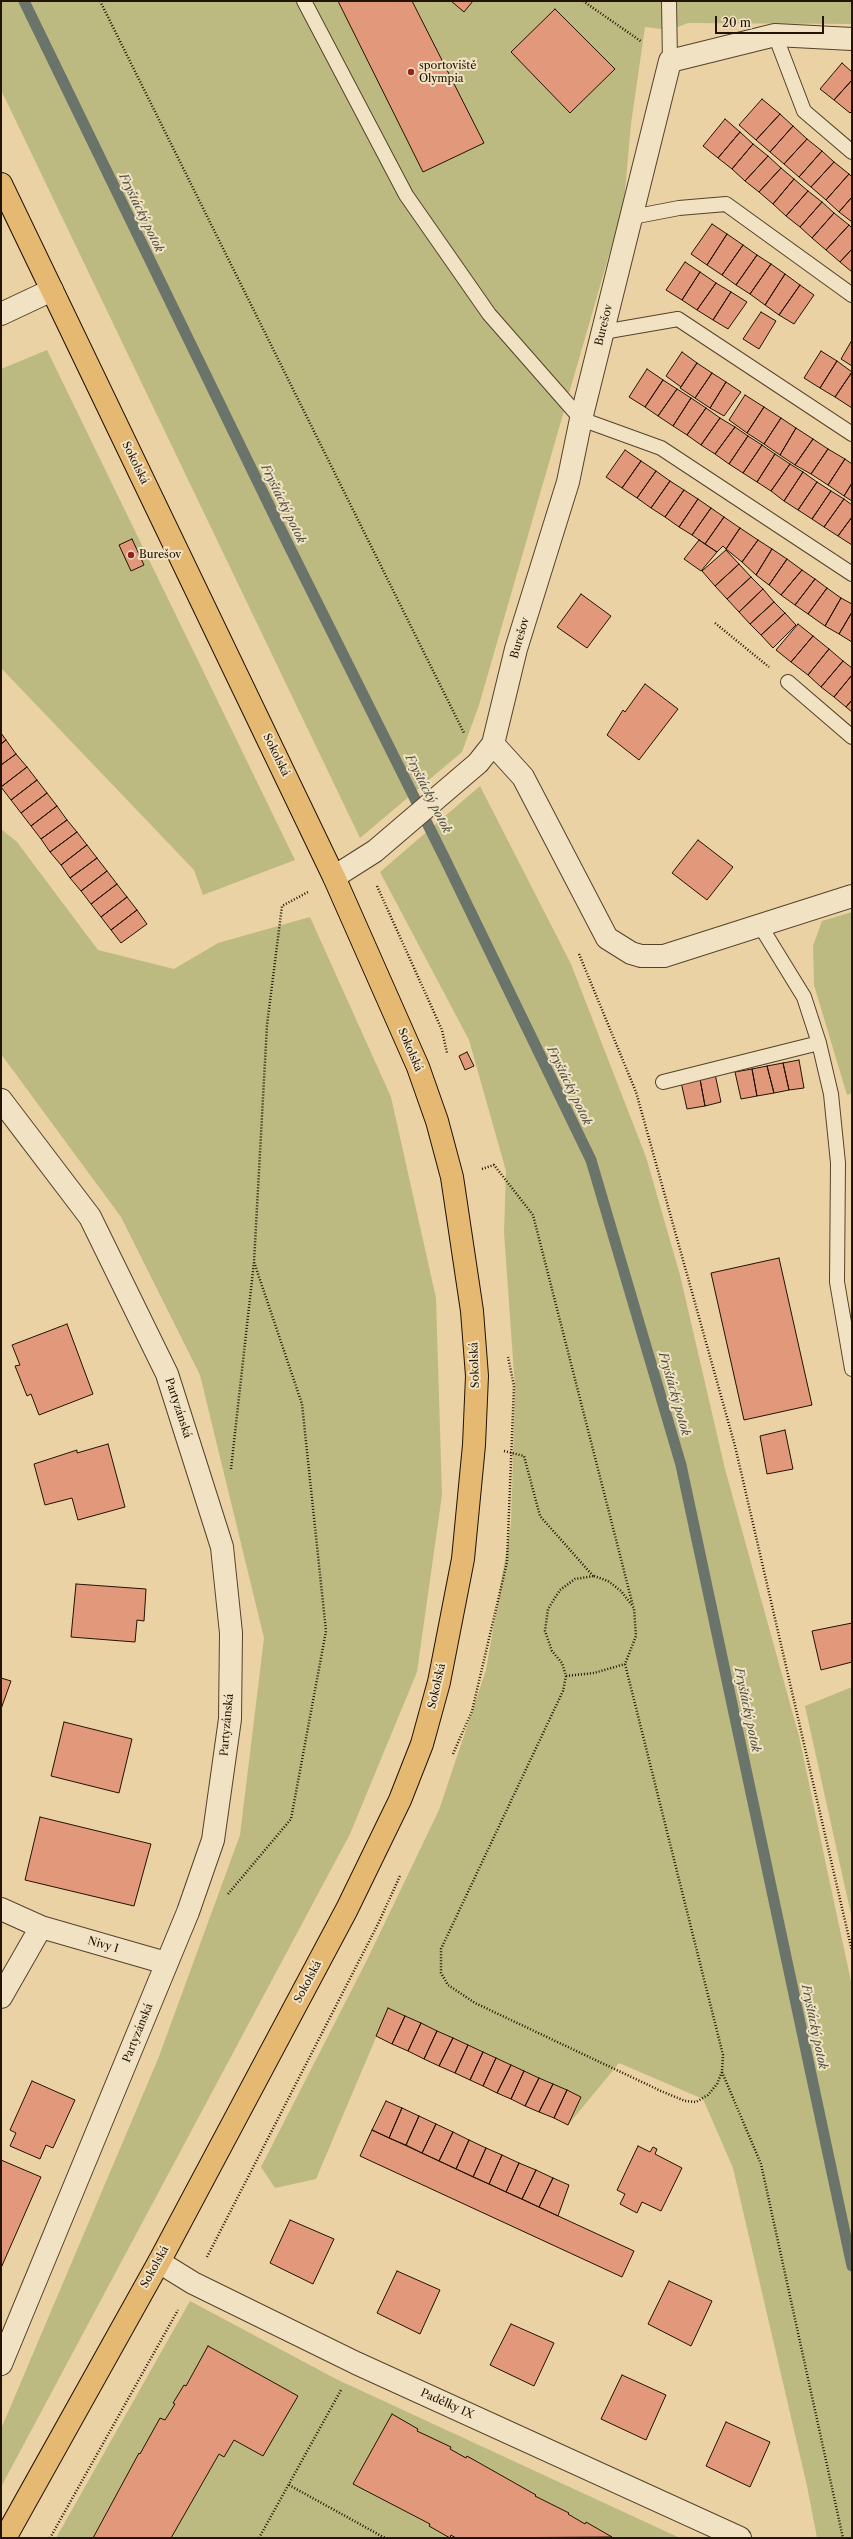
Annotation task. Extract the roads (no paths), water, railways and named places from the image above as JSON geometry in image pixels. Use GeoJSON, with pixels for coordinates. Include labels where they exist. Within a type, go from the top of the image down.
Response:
{"type":"FeatureCollection","features":[{"type":"Feature","properties":{"kind":"main road","name":"Sokolská"},"geometry":{"type":"LineString","coordinates":[[1,184],[334,877],[418,1067],[437,1121],[452,1177],[473,1319],[477,1376],[474,1446],[463,1559],[439,1682],[422,1744],[400,1800],[347,1909],[159,2262],[5,2538]]}},
{"type":"Feature","properties":{"kind":"street"},"geometry":{"type":"LineString","coordinates":[[670,61],[775,36],[852,38]]}},
{"type":"Feature","properties":{"kind":"street","name":"Burešov"},"geometry":{"type":"LineString","coordinates":[[334,877],[370,855],[474,766],[493,744],[516,649],[568,482],[581,419],[602,332],[670,61]]}},
{"type":"Feature","properties":{"kind":"street"},"geometry":{"type":"LineString","coordinates":[[1,314],[52,290]]}},
{"type":"Feature","properties":{"kind":"street"},"geometry":{"type":"LineString","coordinates":[[493,744],[523,776],[599,925],[607,938],[621,948],[642,956],[664,956],[852,896]]}},
{"type":"Feature","properties":{"kind":"street","name":"Partyzánská"},"geometry":{"type":"LineString","coordinates":[[1,1100],[90,1217],[167,1374],[222,1547],[231,1633],[230,1719],[213,1840],[188,1912],[1,2364]]}},
{"type":"Feature","properties":{"kind":"street","name":"Nivy I"},"geometry":{"type":"LineString","coordinates":[[1,1909],[40,1927],[166,1963]]}},
{"type":"Feature","properties":{"kind":"street"},"geometry":{"type":"LineString","coordinates":[[1,1997],[40,1927]]}},
{"type":"Feature","properties":{"kind":"street","name":"Padělky IX"},"geometry":{"type":"LineString","coordinates":[[159,2262],[193,2283],[356,2363],[740,2538]]}},
{"type":"Feature","properties":{"kind":"lane"},"geometry":{"type":"LineString","coordinates":[[304,1],[406,195],[489,314],[581,419],[662,448],[852,574]]}},
{"type":"Feature","properties":{"kind":"lane"},"geometry":{"type":"LineString","coordinates":[[669,1],[670,61]]}},
{"type":"Feature","properties":{"kind":"lane"},"geometry":{"type":"LineString","coordinates":[[775,36],[804,111],[852,152]]}},
{"type":"Feature","properties":{"kind":"lane"},"geometry":{"type":"LineString","coordinates":[[632,217],[679,208],[726,204],[852,295]]}},
{"type":"Feature","properties":{"kind":"lane"},"geometry":{"type":"LineString","coordinates":[[602,332],[678,319],[852,434]]}},
{"type":"Feature","properties":{"kind":"lane"},"geometry":{"type":"LineString","coordinates":[[788,682],[852,738]]}},
{"type":"Feature","properties":{"kind":"lane"},"geometry":{"type":"LineString","coordinates":[[761,926],[804,997],[819,1044],[831,1094],[838,1163],[837,1282],[852,1369]]}},
{"type":"Feature","properties":{"kind":"lane"},"geometry":{"type":"LineString","coordinates":[[663,1082],[819,1044]]}},
{"type":"Feature","properties":{"kind":"waterway","name":"Fryštácký potok"},"geometry":{"type":"LineString","coordinates":[[24,1],[287,542],[445,859],[591,1160],[681,1465],[852,2266]]}},
{"type":"Feature","properties":{"kind":"place","name":"sportoviště Olympia"},"geometry":{"type":"Point","coordinates":[411,72]}},
{"type":"Feature","properties":{"kind":"place","name":"Burešov"},"geometry":{"type":"Point","coordinates":[131,555]}}]}
